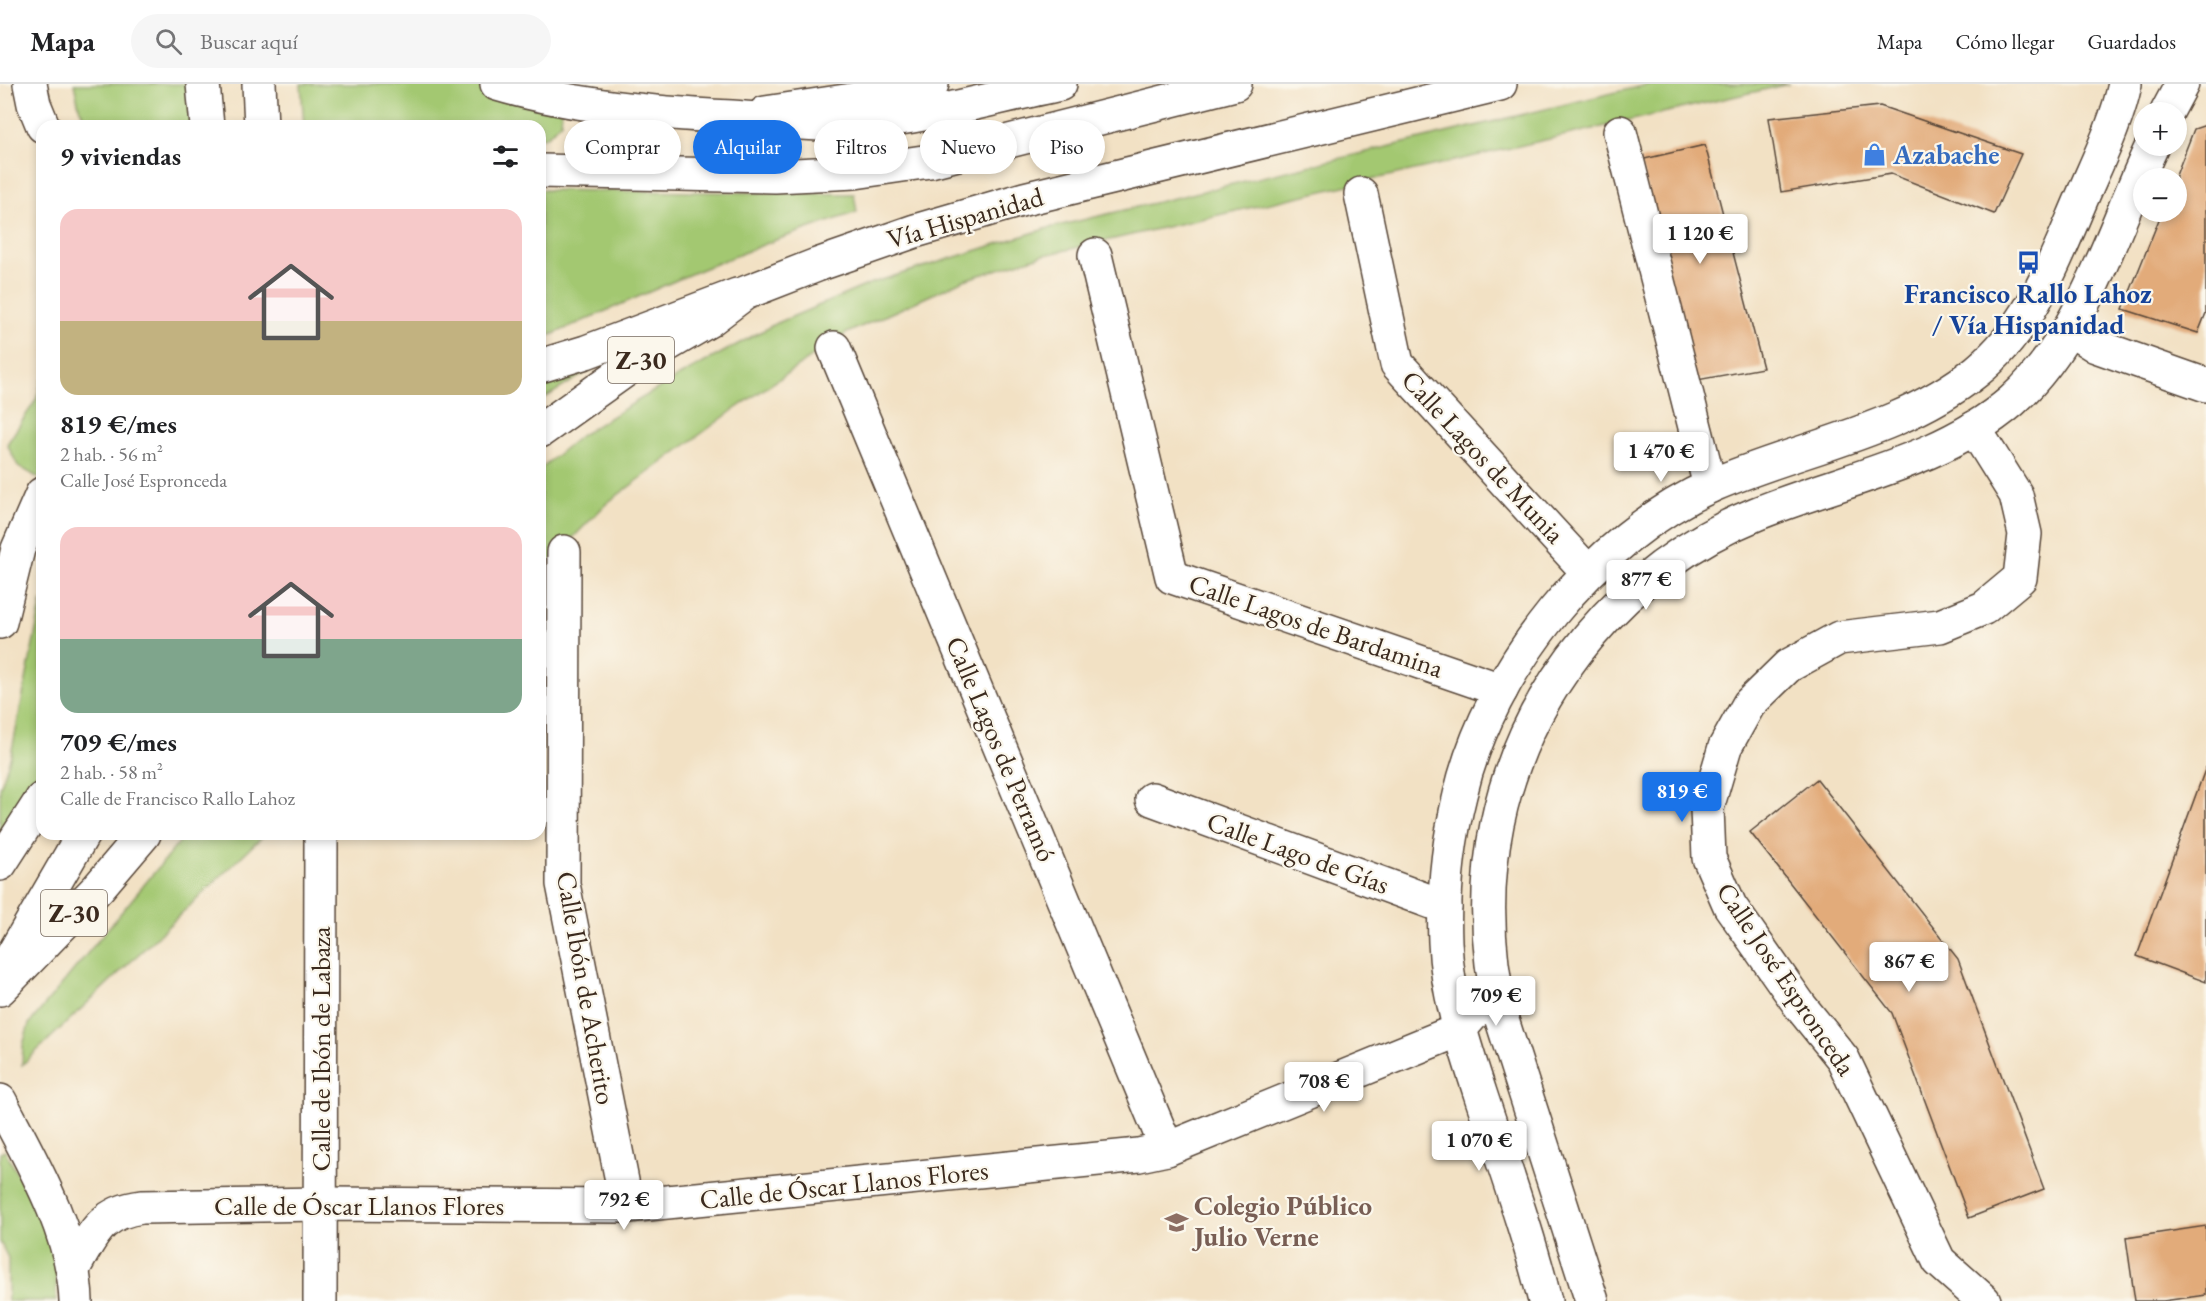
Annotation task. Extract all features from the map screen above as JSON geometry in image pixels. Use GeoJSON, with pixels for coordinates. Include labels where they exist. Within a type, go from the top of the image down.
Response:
{"type":"FeatureCollection","features":[{"type":"Feature","properties":{"kind":"main road"},"geometry":{"type":"LineString","coordinates":[[30,84],[41,120]]}},
{"type":"Feature","properties":{"kind":"main road"},"geometry":{"type":"LineString","coordinates":[[203,84],[206,120]]}},
{"type":"Feature","properties":{"kind":"main road"},"geometry":{"type":"LineString","coordinates":[[259,84],[261,120]]}},
{"type":"Feature","properties":{"kind":"main road"},"geometry":{"type":"LineString","coordinates":[[497,84],[586,102],[699,116],[827,124],[864,123],[907,116],[1060,84]]}},
{"type":"Feature","properties":{"kind":"main road"},"geometry":{"type":"LineString","coordinates":[[731,117],[808,107],[932,84]]}},
{"type":"Feature","properties":{"kind":"main road"},"geometry":{"type":"LineString","coordinates":[[546,171],[775,176],[855,172],[930,161],[1234,84]]}},
{"type":"Feature","properties":{"kind":"main road","name":"Vía Hispanidad"},"geometry":{"type":"LineString","coordinates":[[546,427],[634,364],[708,321],[745,293],[817,265],[915,231],[1024,199],[1500,84]]}},
{"type":"Feature","properties":{"kind":"main road"},"geometry":{"type":"LineString","coordinates":[[1545,1301],[1459,1030],[1446,962],[1445,907],[1448,855],[1460,792],[1480,735],[1501,690],[1543,626],[1588,572],[1671,506],[1710,486],[1756,467],[1899,417],[1955,388],[1980,369],[2018,329],[2038,296],[2115,118],[2125,84]]}},
{"type":"Feature","properties":{"kind":"main road"},"geometry":{"type":"LineString","coordinates":[[2172,102],[2182,84]]}},
{"type":"Feature","properties":{"kind":"main road"},"geometry":{"type":"LineString","coordinates":[[1620,132],[1710,486]]}},
{"type":"Feature","properties":{"kind":"main road"},"geometry":{"type":"LineString","coordinates":[[1592,1301],[1502,1020],[1495,989],[1489,887],[1497,823],[1522,747],[1560,675],[1583,643],[1632,590],[1682,553],[1719,531],[1756,514],[1919,456],[1974,428],[2011,401],[2049,360],[2069,329],[2148,156]]}},
{"type":"Feature","properties":{"kind":"main road","name":"Calle Lagos de Munia"},"geometry":{"type":"LineString","coordinates":[[1361,194],[1397,364],[1588,572]]}},
{"type":"Feature","properties":{"kind":"main road","name":"Calle Lagos de Bardamina"},"geometry":{"type":"LineString","coordinates":[[1095,255],[1172,577],[1501,690]]}},
{"type":"Feature","properties":{"kind":"main road","name":"Z-30"},"geometry":{"type":"LineString","coordinates":[[546,364],[586,352],[695,309],[745,293]]}},
{"type":"Feature","properties":{"kind":"main road"},"geometry":{"type":"LineString","coordinates":[[2069,329],[2096,346],[2206,385]]}},
{"type":"Feature","properties":{"kind":"main road","name":"Calle Lagos de Perramó"},"geometry":{"type":"LineString","coordinates":[[834,348],[1167,1149]]}},
{"type":"Feature","properties":{"kind":"main road","name":"Calle José Espronceda"},"geometry":{"type":"LineString","coordinates":[[1974,428],[2016,495],[2025,534],[2020,578],[1984,608],[1940,626],[1839,638],[1788,666],[1749,704],[1725,747],[1707,808],[1709,858],[1730,906],[1794,998],[1842,1059],[1939,1261],[1984,1301]]}},
{"type":"Feature","properties":{"kind":"main road"},"geometry":{"type":"LineString","coordinates":[[0,622],[18,549],[36,508]]}},
{"type":"Feature","properties":{"kind":"main road","name":"Calle Ibón de Acherito"},"geometry":{"type":"LineString","coordinates":[[564,552],[563,884],[627,1206]]}},
{"type":"Feature","properties":{"kind":"main road","name":"Calle Lago de Gías"},"geometry":{"type":"LineString","coordinates":[[1152,799],[1445,907]]}},
{"type":"Feature","properties":{"kind":"main road"},"geometry":{"type":"LineString","coordinates":[[0,864],[36,808]]}},
{"type":"Feature","properties":{"kind":"main road"},"geometry":{"type":"LineString","coordinates":[[0,977],[80,840]]}},
{"type":"Feature","properties":{"kind":"main road","name":"Z-30"},"geometry":{"type":"LineString","coordinates":[[0,988],[98,888],[139,840]]}},
{"type":"Feature","properties":{"kind":"main road","name":"Calle de Ibón de Labaza"},"geometry":{"type":"LineString","coordinates":[[320,1301],[321,840]]}},
{"type":"Feature","properties":{"kind":"main road","name":"Calle de Óscar Llanos Flores"},"geometry":{"type":"LineString","coordinates":[[74,1285],[94,1232],[104,1221],[127,1209],[142,1206],[320,1204],[627,1206],[1139,1155],[1167,1149],[1459,1030],[1495,989]]}},
{"type":"Feature","properties":{"kind":"main road"},"geometry":{"type":"LineString","coordinates":[[0,1101],[54,1209],[74,1285]]}},
{"type":"Feature","properties":{"kind":"green space"},"geometry":{"type":"Polygon","coordinates":[[[74,84],[191,84],[195,120],[85,120],[79,107],[74,84]]]}},
{"type":"Feature","properties":{"kind":"green space"},"geometry":{"type":"Polygon","coordinates":[[[301,84],[475,84],[562,110],[561,123],[546,137],[546,120],[304,120],[301,84]]]}},
{"type":"Feature","properties":{"kind":"green space"},"geometry":{"type":"Polygon","coordinates":[[[1650,84],[1789,84],[1040,256],[964,280],[847,333],[732,411],[607,503],[546,565],[546,464],[581,435],[670,381],[775,324],[872,283],[1045,229],[1650,84]]]}},
{"type":"Feature","properties":{"kind":"green space"},"geometry":{"type":"Polygon","coordinates":[[[546,190],[854,194],[857,212],[773,241],[695,272],[546,336],[546,190]]]}},
{"type":"Feature","properties":{"kind":"green space"},"geometry":{"type":"Polygon","coordinates":[[[590,370],[546,397],[546,381],[590,370]]]}},
{"type":"Feature","properties":{"kind":"green space"},"geometry":{"type":"Polygon","coordinates":[[[36,400],[36,476],[18,466],[7,444],[36,400]]]}},
{"type":"Feature","properties":{"kind":"green space"},"geometry":{"type":"Polygon","coordinates":[[[36,630],[36,785],[15,824],[0,840],[0,788],[11,755],[36,630]]]}},
{"type":"Feature","properties":{"kind":"green space"},"geometry":{"type":"Polygon","coordinates":[[[181,840],[259,840],[22,1065],[23,1045],[29,1024],[181,840]]]}},
{"type":"Feature","properties":{"kind":"green space"},"geometry":{"type":"Polygon","coordinates":[[[5,1151],[57,1245],[56,1301],[8,1301],[8,1258],[0,1242],[0,1153],[5,1151]]]}},
{"type":"Feature","properties":{"kind":"building"},"geometry":{"type":"Polygon","coordinates":[[[1880,106],[2021,154],[1994,214],[1891,174],[1781,192],[1769,118],[1880,106]]]}},
{"type":"Feature","properties":{"kind":"building"},"geometry":{"type":"Polygon","coordinates":[[[2206,125],[2206,313],[2198,333],[2123,309],[2158,222],[2187,222],[2187,168],[2179,168],[2184,156],[2187,156],[2187,147],[2194,129],[2206,125]]]}},
{"type":"Feature","properties":{"kind":"building"},"geometry":{"type":"Polygon","coordinates":[[[1705,145],[1763,368],[1692,381],[1640,160],[1705,145]]]}},
{"type":"Feature","properties":{"kind":"building"},"geometry":{"type":"Polygon","coordinates":[[[2206,767],[2206,982],[2137,956],[2206,767]]]}},
{"type":"Feature","properties":{"kind":"building"},"geometry":{"type":"Polygon","coordinates":[[[1817,779],[1958,959],[2044,1189],[1969,1218],[1892,1013],[1750,832],[1817,779]]]}},
{"type":"Feature","properties":{"kind":"building"},"geometry":{"type":"Polygon","coordinates":[[[2206,1226],[2206,1295],[2163,1301],[2135,1301],[2126,1238],[2206,1226]]]}},
{"type":"Feature","properties":{"kind":"place","name":"Azabache"},"geometry":{"type":"Point","coordinates":[1875,155]}},
{"type":"Feature","properties":{"kind":"place","name":"Francisco Rallo Lahoz / Vía Hispanidad"},"geometry":{"type":"Point","coordinates":[2028,262]}},
{"type":"Feature","properties":{"kind":"place","name":"Colegio Público Julio Verne"},"geometry":{"type":"Point","coordinates":[1176,1222]}}]}
